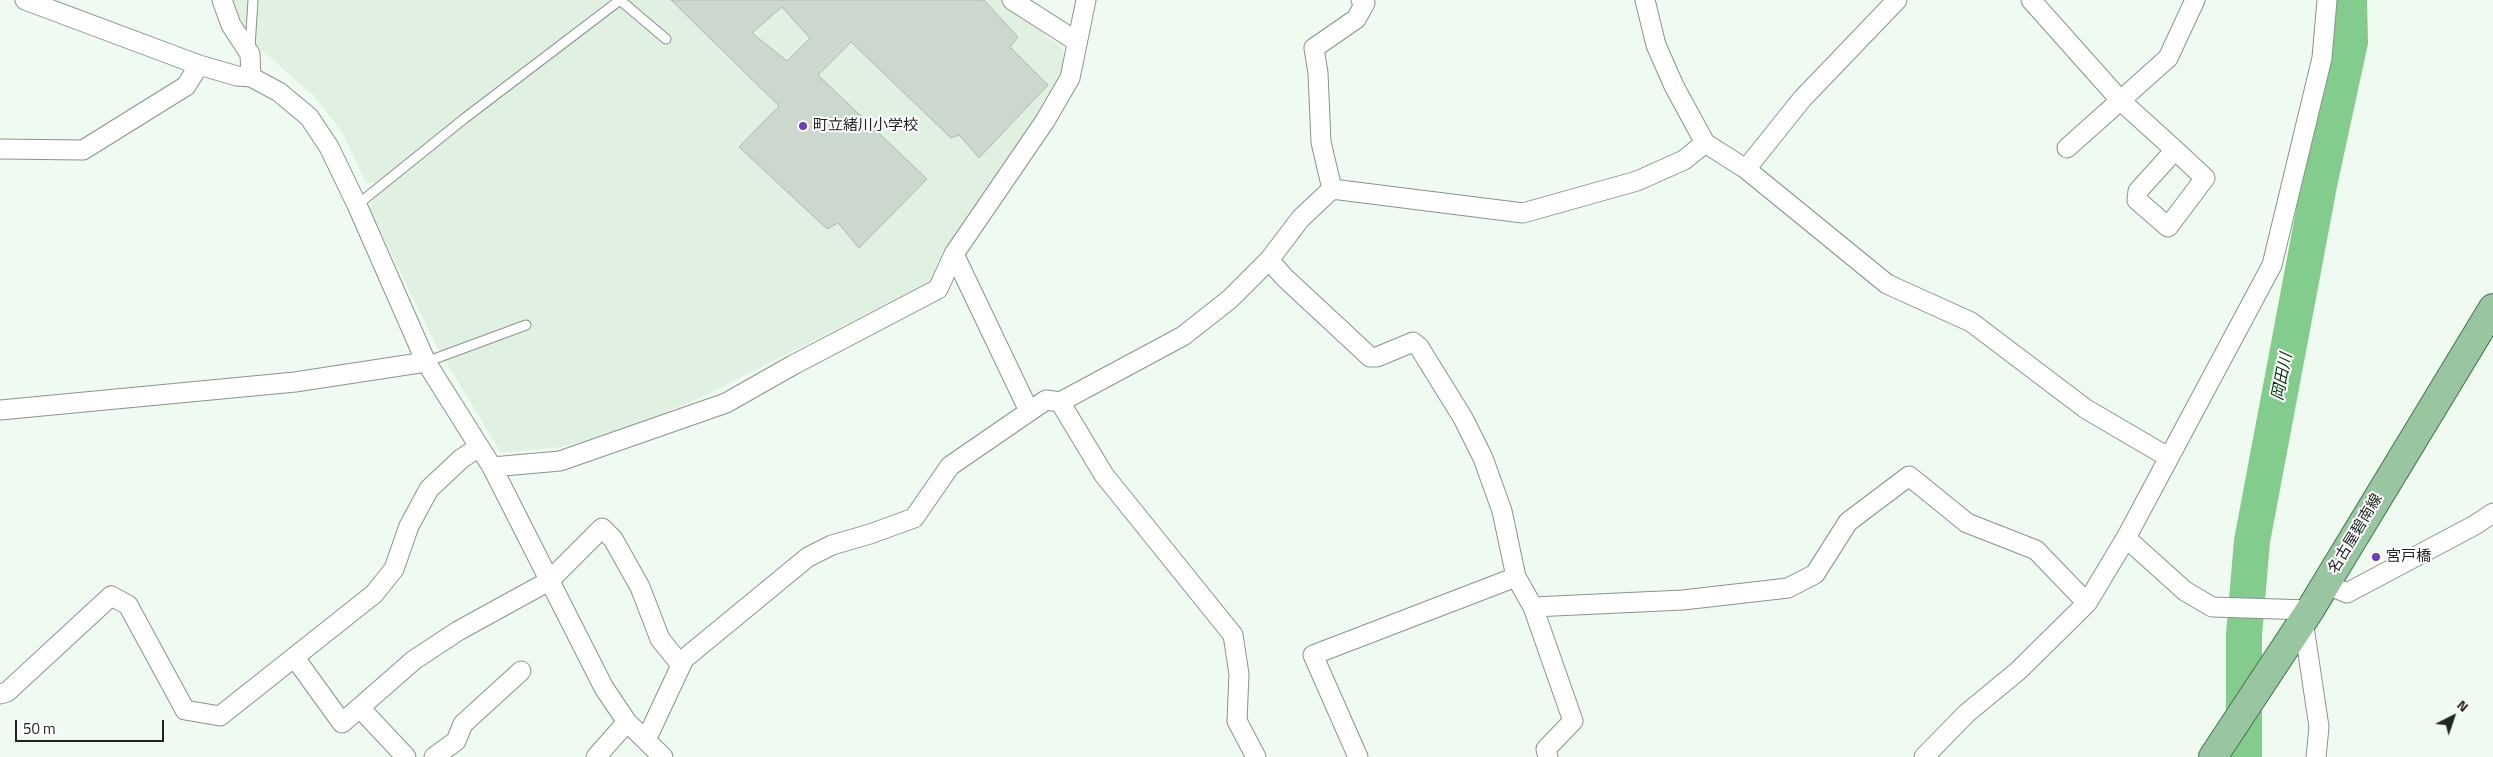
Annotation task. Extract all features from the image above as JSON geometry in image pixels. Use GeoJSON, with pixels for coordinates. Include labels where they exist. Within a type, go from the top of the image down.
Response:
{"type":"FeatureCollection","features":[{"type":"Feature","properties":{"kind":"main road","name":"名古屋碧南線"},"geometry":{"type":"LineString","coordinates":[[2213,757],[2326,584],[2493,308]]}},
{"type":"Feature","properties":{"kind":"street"},"geometry":{"type":"LineString","coordinates":[[25,0],[200,65],[237,76],[251,77],[279,92],[309,117],[329,146],[426,362],[492,467],[604,688],[627,722],[664,757]]}},
{"type":"Feature","properties":{"kind":"street"},"geometry":{"type":"LineString","coordinates":[[222,0],[231,25],[250,54],[251,77]]}},
{"type":"Feature","properties":{"kind":"street"},"geometry":{"type":"LineString","coordinates":[[1012,0],[1076,41]]}},
{"type":"Feature","properties":{"kind":"street"},"geometry":{"type":"LineString","coordinates":[[492,467],[560,461],[726,403],[793,365],[938,289],[954,254],[1045,120],[1070,78],[1076,41],[1086,0]]}},
{"type":"Feature","properties":{"kind":"street"},"geometry":{"type":"LineString","coordinates":[[1332,188],[1321,142],[1318,73],[1314,48],[1356,19],[1365,3],[1361,0]]}},
{"type":"Feature","properties":{"kind":"street"},"geometry":{"type":"LineString","coordinates":[[1645,0],[1656,45],[1674,86],[1705,143],[1746,169],[1887,284],[1971,322],[2086,409],[2168,457]]}},
{"type":"Feature","properties":{"kind":"street"},"geometry":{"type":"LineString","coordinates":[[1746,169],[1802,99],[1897,0]]}},
{"type":"Feature","properties":{"kind":"street"},"geometry":{"type":"LineString","coordinates":[[2031,0],[2121,101],[2174,150]]}},
{"type":"Feature","properties":{"kind":"street"},"geometry":{"type":"LineString","coordinates":[[2066,148],[2168,58],[2195,0]]}},
{"type":"Feature","properties":{"kind":"street"},"geometry":{"type":"LineString","coordinates":[[1924,757],[1967,713],[2018,671],[2087,603],[2126,538],[2272,265],[2322,58],[2327,0]]}},
{"type":"Feature","properties":{"kind":"street"},"geometry":{"type":"LineString","coordinates":[[0,149],[83,150],[186,86],[200,65]]}},
{"type":"Feature","properties":{"kind":"street"},"geometry":{"type":"LineString","coordinates":[[1332,188],[1523,213],[1637,181],[1684,160],[1705,143]]}},
{"type":"Feature","properties":{"kind":"street"},"geometry":{"type":"LineString","coordinates":[[646,740],[684,659],[808,557],[832,545],[914,518],[950,466],[1029,411],[1046,400],[1060,402],[1184,336],[1230,298],[1269,260],[1300,218],[1332,188]]}},
{"type":"Feature","properties":{"kind":"street"},"geometry":{"type":"LineString","coordinates":[[954,254],[1029,411]]}},
{"type":"Feature","properties":{"kind":"street"},"geometry":{"type":"LineString","coordinates":[[1269,260],[1284,277],[1370,357],[1377,357],[1412,342],[1419,348],[1463,418],[1484,458],[1502,512],[1516,577],[1533,607],[1573,721],[1546,749],[1548,757]]}},
{"type":"Feature","properties":{"kind":"street"},"geometry":{"type":"LineString","coordinates":[[0,410],[294,382],[426,362]]}},
{"type":"Feature","properties":{"kind":"street"},"geometry":{"type":"LineString","coordinates":[[1060,402],[1104,475],[1233,634],[1239,674],[1237,721],[1256,757]]}},
{"type":"Feature","properties":{"kind":"street"},"geometry":{"type":"LineString","coordinates":[[0,694],[7,692],[111,596],[128,605],[185,710],[220,716],[374,594],[394,569],[409,526],[429,489],[461,459],[479,447]]}},
{"type":"Feature","properties":{"kind":"street"},"geometry":{"type":"LineString","coordinates":[[1533,607],[1683,600],[1788,588],[1815,574],[1848,522],[1909,476],[1967,523],[2036,550],[2087,603]]}},
{"type":"Feature","properties":{"kind":"street"},"geometry":{"type":"LineString","coordinates":[[2326,584],[2347,593],[2476,525],[2493,513]]}},
{"type":"Feature","properties":{"kind":"street"},"geometry":{"type":"LineString","coordinates":[[295,658],[342,724],[414,660],[458,631],[550,581],[602,528],[613,539],[640,587],[660,639],[681,665]]}},
{"type":"Feature","properties":{"kind":"street"},"geometry":{"type":"LineString","coordinates":[[2126,538],[2185,591],[2212,607],[2302,622],[2319,727],[2316,757]]}},
{"type":"Feature","properties":{"kind":"street"},"geometry":{"type":"LineString","coordinates":[[1358,757],[1313,655],[1516,577]]}},
{"type":"Feature","properties":{"kind":"street"},"geometry":{"type":"LineString","coordinates":[[434,757],[456,741],[463,724],[521,670]]}},
{"type":"Feature","properties":{"kind":"street"},"geometry":{"type":"LineString","coordinates":[[360,708],[406,757]]}},
{"type":"Feature","properties":{"kind":"street"},"geometry":{"type":"LineString","coordinates":[[596,757],[627,722]]}},
{"type":"Feature","properties":{"kind":"lane"},"geometry":{"type":"LineString","coordinates":[[250,54],[253,0]]}},
{"type":"Feature","properties":{"kind":"lane"},"geometry":{"type":"LineString","coordinates":[[357,205],[465,118],[620,0],[666,39]]}},
{"type":"Feature","properties":{"kind":"lane"},"geometry":{"type":"LineString","coordinates":[[426,362],[526,325]]}},
{"type":"Feature","properties":{"kind":"shaded area"},"geometry":{"type":"Polygon","coordinates":[[[232,0],[1003,0],[1063,49],[1064,68],[994,187],[942,253],[930,282],[704,396],[621,432],[562,447],[501,453],[437,347],[369,208],[383,182],[366,183],[342,132],[314,96],[250,40],[232,0]]]}},
{"type":"Feature","properties":{"kind":"building"},"geometry":{"type":"Polygon","coordinates":[[[671,0],[984,0],[1018,37],[1010,47],[1048,85],[979,158],[959,135],[951,138],[851,42],[818,75],[927,179],[859,248],[838,223],[827,229],[739,147],[779,106],[671,0]],[[782,7],[752,33],[787,61],[810,38],[782,7]]]}},
{"type":"Feature","properties":{"kind":"waterway","name":"岡田川"},"geometry":{"type":"LineString","coordinates":[[2244,757],[2244,635],[2252,541],[2320,180],[2350,42],[2349,0]]}},
{"type":"Feature","properties":{"kind":"place","name":"町立緒川小学校"},"geometry":{"type":"Point","coordinates":[803,126]}},
{"type":"Feature","properties":{"kind":"place","name":"宮戸橋"},"geometry":{"type":"Point","coordinates":[2376,557]}}]}
